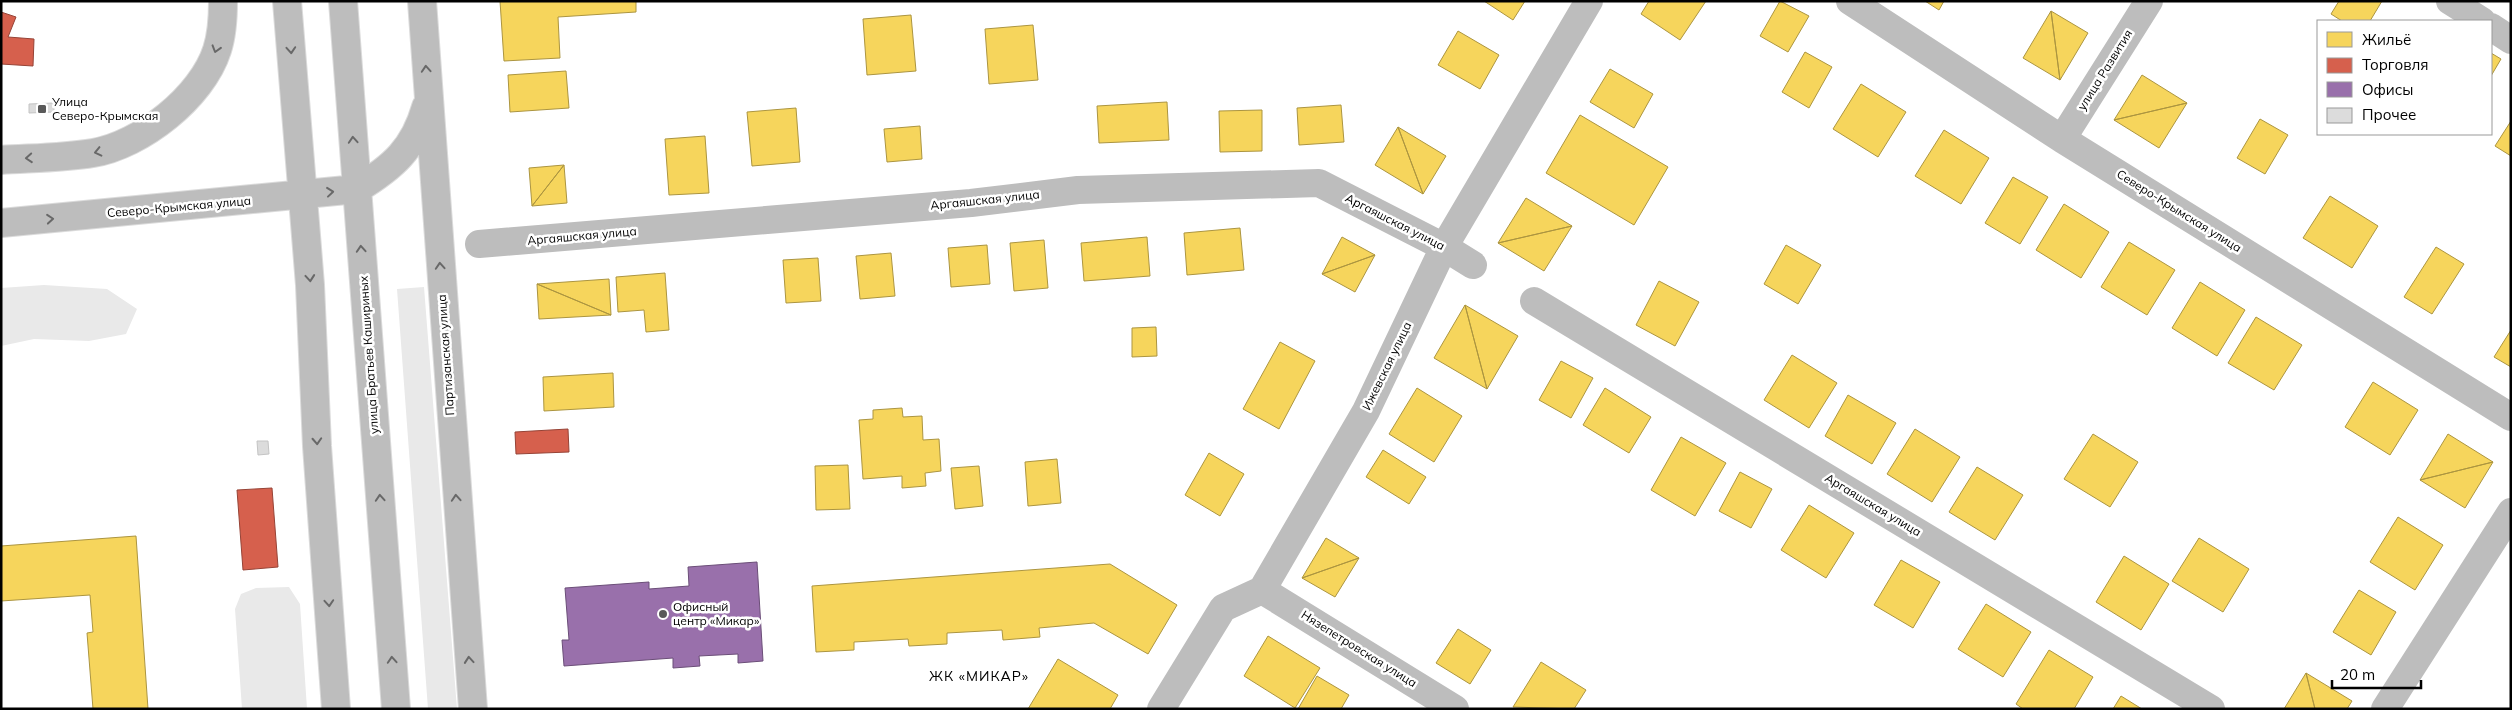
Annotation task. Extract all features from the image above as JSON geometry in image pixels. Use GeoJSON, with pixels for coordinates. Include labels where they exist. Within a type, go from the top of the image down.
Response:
{"type":"FeatureCollection","features":[{"type":"Feature","properties":{"kind":"street"},"geometry":{"type":"LineString","coordinates":[[1,160],[92,153],[106,150],[140,135],[186,99],[206,73],[217,50],[224,1]]}},
{"type":"Feature","properties":{"kind":"street"},"geometry":{"type":"LineString","coordinates":[[287,1],[310,285],[317,446],[336,709]]}},
{"type":"Feature","properties":{"kind":"street","name":"улица Братьев Кашириных"},"geometry":{"type":"LineString","coordinates":[[343,1],[396,709]]}},
{"type":"Feature","properties":{"kind":"street","name":"Партизанская улица"},"geometry":{"type":"LineString","coordinates":[[422,1],[473,709]]}},
{"type":"Feature","properties":{"kind":"street","name":"Ижевская улица"},"geometry":{"type":"LineString","coordinates":[[1262,590],[1366,411],[1444,247],[1589,1]]}},
{"type":"Feature","properties":{"kind":"street","name":"Северо-Крымская улица"},"geometry":{"type":"LineString","coordinates":[[1850,1],[2062,139],[2511,417]]}},
{"type":"Feature","properties":{"kind":"street","name":"улица Развития"},"geometry":{"type":"LineString","coordinates":[[2062,139],[2149,1]]}},
{"type":"Feature","properties":{"kind":"street"},"geometry":{"type":"LineString","coordinates":[[2450,1],[2480,20]]}},
{"type":"Feature","properties":{"kind":"street"},"geometry":{"type":"LineString","coordinates":[[2492,28],[2511,40]]}},
{"type":"Feature","properties":{"kind":"street"},"geometry":{"type":"LineString","coordinates":[[357,189],[384,173],[407,150],[421,124],[428,98]]}},
{"type":"Feature","properties":{"kind":"street","name":"Аргаяшская улица"},"geometry":{"type":"LineString","coordinates":[[479,244],[971,203],[1078,190],[1319,183],[1444,247],[1473,264]]}},
{"type":"Feature","properties":{"kind":"street","name":"Северо-Крымская улица"},"geometry":{"type":"LineString","coordinates":[[1,223],[357,189]]}},
{"type":"Feature","properties":{"kind":"street","name":"Аргаяшская улица"},"geometry":{"type":"LineString","coordinates":[[1534,301],[2211,709]]}},
{"type":"Feature","properties":{"kind":"street"},"geometry":{"type":"LineString","coordinates":[[2385,709],[2511,512]]}},
{"type":"Feature","properties":{"kind":"street"},"geometry":{"type":"LineString","coordinates":[[1161,709],[1223,608],[1262,590]]}},
{"type":"Feature","properties":{"kind":"street","name":"Нязепетровская улица"},"geometry":{"type":"LineString","coordinates":[[1262,590],[1455,709]]}},
{"type":"Feature","properties":{"kind":"shaded area"},"geometry":{"type":"Polygon","coordinates":[[[44,285],[107,289],[137,309],[126,334],[89,341],[34,339],[1,346],[1,288],[44,285]]]}},
{"type":"Feature","properties":{"kind":"shaded area"},"geometry":{"type":"Polygon","coordinates":[[[424,287],[457,709],[428,709],[397,289],[424,287]]]}},
{"type":"Feature","properties":{"kind":"shaded area"},"geometry":{"type":"Polygon","coordinates":[[[289,587],[300,604],[307,709],[242,709],[235,609],[241,594],[256,588],[289,587]]]}},
{"type":"Feature","properties":{"kind":"building: Жильё"},"geometry":{"type":"Polygon","coordinates":[[[500,1],[636,1],[636,12],[558,17],[560,58],[504,61],[500,1]]]}},
{"type":"Feature","properties":{"kind":"building: Жильё"},"geometry":{"type":"Polygon","coordinates":[[[1484,1],[1525,1],[1513,20],[1484,1]]]}},
{"type":"Feature","properties":{"kind":"building: Жильё"},"geometry":{"type":"Polygon","coordinates":[[[1649,1],[1706,1],[1680,40],[1641,14],[1649,1]]]}},
{"type":"Feature","properties":{"kind":"building: Жильё"},"geometry":{"type":"Polygon","coordinates":[[[1780,1],[1809,16],[1788,52],[1760,36],[1780,1]]]}},
{"type":"Feature","properties":{"kind":"building: Жильё"},"geometry":{"type":"Polygon","coordinates":[[[1925,1],[1944,1],[1939,10],[1925,1]]]}},
{"type":"Feature","properties":{"kind":"building: Жильё"},"geometry":{"type":"Polygon","coordinates":[[[2339,1],[2382,1],[2371,20],[2340,20],[2331,14],[2339,1]]]}},
{"type":"Feature","properties":{"kind":"building: Жильё"},"geometry":{"type":"Polygon","coordinates":[[[2051,11],[2060,80],[2023,58],[2051,11]]]}},
{"type":"Feature","properties":{"kind":"building: Жильё"},"geometry":{"type":"Polygon","coordinates":[[[2051,11],[2088,33],[2060,80],[2051,11]]]}},
{"type":"Feature","properties":{"kind":"building: Жильё"},"geometry":{"type":"Polygon","coordinates":[[[911,15],[916,71],[867,75],[863,19],[911,15]]]}},
{"type":"Feature","properties":{"kind":"building: Жильё"},"geometry":{"type":"Polygon","coordinates":[[[1033,25],[1038,80],[989,84],[985,29],[1033,25]]]}},
{"type":"Feature","properties":{"kind":"building: Жильё"},"geometry":{"type":"Polygon","coordinates":[[[1458,31],[1499,55],[1480,89],[1438,65],[1458,31]]]}},
{"type":"Feature","properties":{"kind":"building: Жильё"},"geometry":{"type":"Polygon","coordinates":[[[1805,52],[1832,67],[1809,108],[1782,92],[1805,52]]]}},
{"type":"Feature","properties":{"kind":"building: Жильё"},"geometry":{"type":"Polygon","coordinates":[[[2492,54],[2501,59],[2492,74],[2492,54]]]}},
{"type":"Feature","properties":{"kind":"building: Жильё"},"geometry":{"type":"Polygon","coordinates":[[[1610,69],[1653,94],[1634,128],[1590,102],[1610,69]]]}},
{"type":"Feature","properties":{"kind":"building: Жильё"},"geometry":{"type":"Polygon","coordinates":[[[566,71],[569,108],[510,112],[508,75],[566,71]]]}},
{"type":"Feature","properties":{"kind":"building: Жильё"},"geometry":{"type":"Polygon","coordinates":[[[2142,75],[2187,103],[2114,120],[2142,75]]]}},
{"type":"Feature","properties":{"kind":"building: Жильё"},"geometry":{"type":"Polygon","coordinates":[[[1861,84],[1906,112],[1878,157],[1833,129],[1861,84]]]}},
{"type":"Feature","properties":{"kind":"building: Жильё"},"geometry":{"type":"Polygon","coordinates":[[[1167,102],[1169,140],[1099,143],[1097,106],[1167,102]]]}},
{"type":"Feature","properties":{"kind":"building: Жильё"},"geometry":{"type":"Polygon","coordinates":[[[2187,103],[2159,148],[2114,120],[2187,103]]]}},
{"type":"Feature","properties":{"kind":"building: Жильё"},"geometry":{"type":"Polygon","coordinates":[[[1341,105],[1344,142],[1299,145],[1297,108],[1341,105]]]}},
{"type":"Feature","properties":{"kind":"building: Жильё"},"geometry":{"type":"Polygon","coordinates":[[[796,108],[800,162],[752,166],[747,112],[796,108]]]}},
{"type":"Feature","properties":{"kind":"building: Жильё"},"geometry":{"type":"Polygon","coordinates":[[[1262,110],[1262,151],[1220,152],[1219,111],[1262,110]]]}},
{"type":"Feature","properties":{"kind":"building: Жильё"},"geometry":{"type":"Polygon","coordinates":[[[1580,115],[1668,167],[1634,225],[1546,173],[1580,115]]]}},
{"type":"Feature","properties":{"kind":"building: Жильё"},"geometry":{"type":"Polygon","coordinates":[[[2260,119],[2288,135],[2265,174],[2237,158],[2260,119]]]}},
{"type":"Feature","properties":{"kind":"building: Жильё"},"geometry":{"type":"Polygon","coordinates":[[[2511,121],[2511,156],[2495,146],[2511,121]]]}},
{"type":"Feature","properties":{"kind":"building: Жильё"},"geometry":{"type":"Polygon","coordinates":[[[920,126],[922,159],[887,162],[884,129],[920,126]]]}},
{"type":"Feature","properties":{"kind":"building: Жильё"},"geometry":{"type":"Polygon","coordinates":[[[1398,127],[1423,194],[1375,165],[1398,127]]]}},
{"type":"Feature","properties":{"kind":"building: Жильё"},"geometry":{"type":"Polygon","coordinates":[[[1398,127],[1446,156],[1423,194],[1398,127]]]}},
{"type":"Feature","properties":{"kind":"building: Жильё"},"geometry":{"type":"Polygon","coordinates":[[[1944,130],[1989,158],[1961,204],[1915,176],[1944,130]]]}},
{"type":"Feature","properties":{"kind":"building: Жильё"},"geometry":{"type":"Polygon","coordinates":[[[705,136],[709,193],[669,195],[665,139],[705,136]]]}},
{"type":"Feature","properties":{"kind":"building: Жильё"},"geometry":{"type":"Polygon","coordinates":[[[564,165],[567,203],[532,206],[564,165]]]}},
{"type":"Feature","properties":{"kind":"building: Жильё"},"geometry":{"type":"Polygon","coordinates":[[[564,165],[532,206],[529,168],[564,165]]]}},
{"type":"Feature","properties":{"kind":"building: Жильё"},"geometry":{"type":"Polygon","coordinates":[[[2013,177],[2048,197],[2020,244],[1985,223],[2013,177]]]}},
{"type":"Feature","properties":{"kind":"building: Жильё"},"geometry":{"type":"Polygon","coordinates":[[[2330,196],[2378,226],[2352,268],[2303,238],[2330,196]]]}},
{"type":"Feature","properties":{"kind":"building: Жильё"},"geometry":{"type":"Polygon","coordinates":[[[1526,198],[1572,226],[1498,243],[1526,198]]]}},
{"type":"Feature","properties":{"kind":"building: Жильё"},"geometry":{"type":"Polygon","coordinates":[[[2064,204],[2109,232],[2081,278],[2036,250],[2064,204]]]}},
{"type":"Feature","properties":{"kind":"building: Жильё"},"geometry":{"type":"Polygon","coordinates":[[[1572,226],[1544,271],[1498,243],[1572,226]]]}},
{"type":"Feature","properties":{"kind":"building: Жильё"},"geometry":{"type":"Polygon","coordinates":[[[1240,228],[1244,270],[1187,275],[1184,233],[1240,228]]]}},
{"type":"Feature","properties":{"kind":"building: Жильё"},"geometry":{"type":"Polygon","coordinates":[[[1147,237],[1150,276],[1084,281],[1081,243],[1147,237]]]}},
{"type":"Feature","properties":{"kind":"building: Жильё"},"geometry":{"type":"Polygon","coordinates":[[[1342,237],[1375,255],[1322,274],[1342,237]]]}},
{"type":"Feature","properties":{"kind":"building: Жильё"},"geometry":{"type":"Polygon","coordinates":[[[1044,240],[1048,288],[1014,291],[1010,243],[1044,240]]]}},
{"type":"Feature","properties":{"kind":"building: Жильё"},"geometry":{"type":"Polygon","coordinates":[[[2129,242],[2175,270],[2147,315],[2101,287],[2129,242]]]}},
{"type":"Feature","properties":{"kind":"building: Жильё"},"geometry":{"type":"Polygon","coordinates":[[[987,245],[990,284],[951,287],[948,248],[987,245]]]}},
{"type":"Feature","properties":{"kind":"building: Жильё"},"geometry":{"type":"Polygon","coordinates":[[[1786,245],[1821,265],[1798,304],[1764,284],[1786,245]]]}},
{"type":"Feature","properties":{"kind":"building: Жильё"},"geometry":{"type":"Polygon","coordinates":[[[2436,247],[2464,264],[2432,314],[2404,297],[2436,247]]]}},
{"type":"Feature","properties":{"kind":"building: Жильё"},"geometry":{"type":"Polygon","coordinates":[[[891,253],[895,296],[860,299],[856,256],[891,253]]]}},
{"type":"Feature","properties":{"kind":"building: Жильё"},"geometry":{"type":"Polygon","coordinates":[[[1375,255],[1355,292],[1322,274],[1375,255]]]}},
{"type":"Feature","properties":{"kind":"building: Жильё"},"geometry":{"type":"Polygon","coordinates":[[[818,258],[821,301],[786,303],[783,260],[818,258]]]}},
{"type":"Feature","properties":{"kind":"building: Жильё"},"geometry":{"type":"Polygon","coordinates":[[[665,273],[669,330],[646,332],[644,310],[618,312],[616,277],[665,273]]]}},
{"type":"Feature","properties":{"kind":"building: Жильё"},"geometry":{"type":"Polygon","coordinates":[[[609,279],[611,315],[537,284],[609,279]]]}},
{"type":"Feature","properties":{"kind":"building: Жильё"},"geometry":{"type":"Polygon","coordinates":[[[1659,281],[1699,302],[1675,346],[1636,325],[1659,281]]]}},
{"type":"Feature","properties":{"kind":"building: Жильё"},"geometry":{"type":"Polygon","coordinates":[[[2200,282],[2245,310],[2217,356],[2172,328],[2200,282]]]}},
{"type":"Feature","properties":{"kind":"building: Жильё"},"geometry":{"type":"Polygon","coordinates":[[[537,284],[611,315],[539,319],[537,284]]]}},
{"type":"Feature","properties":{"kind":"building: Жильё"},"geometry":{"type":"Polygon","coordinates":[[[1465,305],[1518,336],[1487,389],[1465,305]]]}},
{"type":"Feature","properties":{"kind":"building: Жильё"},"geometry":{"type":"Polygon","coordinates":[[[1465,305],[1487,389],[1434,358],[1465,305]]]}},
{"type":"Feature","properties":{"kind":"building: Жильё"},"geometry":{"type":"Polygon","coordinates":[[[2256,317],[2302,345],[2274,390],[2228,363],[2256,317]]]}},
{"type":"Feature","properties":{"kind":"building: Жильё"},"geometry":{"type":"Polygon","coordinates":[[[1156,327],[1157,356],[1132,357],[1132,328],[1156,327]]]}},
{"type":"Feature","properties":{"kind":"building: Жильё"},"geometry":{"type":"Polygon","coordinates":[[[2511,330],[2511,367],[2494,357],[2511,330]]]}},
{"type":"Feature","properties":{"kind":"building: Жильё"},"geometry":{"type":"Polygon","coordinates":[[[1280,342],[1315,361],[1279,429],[1243,409],[1280,342]]]}},
{"type":"Feature","properties":{"kind":"building: Жильё"},"geometry":{"type":"Polygon","coordinates":[[[1792,355],[1837,383],[1809,428],[1764,400],[1792,355]]]}},
{"type":"Feature","properties":{"kind":"building: Жильё"},"geometry":{"type":"Polygon","coordinates":[[[1561,361],[1593,378],[1571,418],[1539,400],[1561,361]]]}},
{"type":"Feature","properties":{"kind":"building: Жильё"},"geometry":{"type":"Polygon","coordinates":[[[613,373],[614,407],[544,411],[543,377],[613,373]]]}},
{"type":"Feature","properties":{"kind":"building: Жильё"},"geometry":{"type":"Polygon","coordinates":[[[2373,382],[2418,410],[2390,455],[2345,427],[2373,382]]]}},
{"type":"Feature","properties":{"kind":"building: Жильё"},"geometry":{"type":"Polygon","coordinates":[[[1417,388],[1462,416],[1434,462],[1389,434],[1417,388]]]}},
{"type":"Feature","properties":{"kind":"building: Жильё"},"geometry":{"type":"Polygon","coordinates":[[[1605,388],[1651,417],[1629,453],[1583,425],[1605,388]]]}},
{"type":"Feature","properties":{"kind":"building: Жильё"},"geometry":{"type":"Polygon","coordinates":[[[1848,395],[1896,423],[1872,464],[1825,436],[1848,395]]]}},
{"type":"Feature","properties":{"kind":"building: Жильё"},"geometry":{"type":"Polygon","coordinates":[[[902,408],[903,417],[922,416],[923,440],[939,439],[941,471],[925,473],[926,486],[902,488],[902,476],[863,479],[859,420],[873,419],[873,410],[902,408]]]}},
{"type":"Feature","properties":{"kind":"building: Жильё"},"geometry":{"type":"Polygon","coordinates":[[[1915,429],[1960,457],[1932,502],[1887,474],[1915,429]]]}},
{"type":"Feature","properties":{"kind":"building: Жильё"},"geometry":{"type":"Polygon","coordinates":[[[2093,434],[2138,462],[2110,507],[2064,479],[2093,434]]]}},
{"type":"Feature","properties":{"kind":"building: Жильё"},"geometry":{"type":"Polygon","coordinates":[[[2448,434],[2493,462],[2420,480],[2448,434]]]}},
{"type":"Feature","properties":{"kind":"building: Жильё"},"geometry":{"type":"Polygon","coordinates":[[[1681,437],[1726,463],[1695,516],[1651,490],[1681,437]]]}},
{"type":"Feature","properties":{"kind":"building: Жильё"},"geometry":{"type":"Polygon","coordinates":[[[1383,450],[1426,477],[1409,504],[1366,477],[1383,450]]]}},
{"type":"Feature","properties":{"kind":"building: Жильё"},"geometry":{"type":"Polygon","coordinates":[[[1209,453],[1244,474],[1220,516],[1185,495],[1209,453]]]}},
{"type":"Feature","properties":{"kind":"building: Жильё"},"geometry":{"type":"Polygon","coordinates":[[[1057,459],[1061,503],[1028,506],[1025,462],[1057,459]]]}},
{"type":"Feature","properties":{"kind":"building: Жильё"},"geometry":{"type":"Polygon","coordinates":[[[2493,462],[2465,508],[2420,480],[2493,462]]]}},
{"type":"Feature","properties":{"kind":"building: Жильё"},"geometry":{"type":"Polygon","coordinates":[[[848,465],[850,509],[816,510],[815,466],[848,465]]]}},
{"type":"Feature","properties":{"kind":"building: Жильё"},"geometry":{"type":"Polygon","coordinates":[[[979,466],[983,506],[955,509],[951,468],[979,466]]]}},
{"type":"Feature","properties":{"kind":"building: Жильё"},"geometry":{"type":"Polygon","coordinates":[[[1977,467],[2023,495],[1995,540],[1949,512],[1977,467]]]}},
{"type":"Feature","properties":{"kind":"building: Жильё"},"geometry":{"type":"Polygon","coordinates":[[[1740,472],[1772,489],[1751,528],[1719,511],[1740,472]]]}},
{"type":"Feature","properties":{"kind":"building: Жильё"},"geometry":{"type":"Polygon","coordinates":[[[1809,505],[1854,533],[1826,578],[1781,550],[1809,505]]]}},
{"type":"Feature","properties":{"kind":"building: Жильё"},"geometry":{"type":"Polygon","coordinates":[[[2398,517],[2443,545],[2415,590],[2370,562],[2398,517]]]}},
{"type":"Feature","properties":{"kind":"building: Жильё"},"geometry":{"type":"Polygon","coordinates":[[[136,536],[148,709],[93,709],[87,633],[93,632],[90,595],[1,601],[1,546],[136,536]]]}},
{"type":"Feature","properties":{"kind":"building: Жильё"},"geometry":{"type":"Polygon","coordinates":[[[1326,538],[1359,558],[1302,578],[1326,538]]]}},
{"type":"Feature","properties":{"kind":"building: Жильё"},"geometry":{"type":"Polygon","coordinates":[[[2199,538],[2249,569],[2223,612],[2172,581],[2199,538]]]}},
{"type":"Feature","properties":{"kind":"building: Жильё"},"geometry":{"type":"Polygon","coordinates":[[[2124,556],[2169,584],[2141,630],[2096,602],[2124,556]]]}},
{"type":"Feature","properties":{"kind":"building: Жильё"},"geometry":{"type":"Polygon","coordinates":[[[1359,558],[1335,597],[1302,578],[1359,558]]]}},
{"type":"Feature","properties":{"kind":"building: Жильё"},"geometry":{"type":"Polygon","coordinates":[[[1901,560],[1940,582],[1913,628],[1874,605],[1901,560]]]}},
{"type":"Feature","properties":{"kind":"building: Жильё"},"geometry":{"type":"Polygon","coordinates":[[[1110,564],[1177,605],[1148,654],[1094,623],[1039,628],[1040,637],[1003,640],[1002,630],[947,633],[947,644],[909,646],[908,639],[854,642],[854,650],[816,652],[812,586],[1110,564]]]}},
{"type":"Feature","properties":{"kind":"building: Жильё"},"geometry":{"type":"Polygon","coordinates":[[[2359,590],[2396,612],[2371,655],[2333,632],[2359,590]]]}},
{"type":"Feature","properties":{"kind":"building: Жильё"},"geometry":{"type":"Polygon","coordinates":[[[1986,604],[2031,632],[2003,677],[1958,649],[1986,604]]]}},
{"type":"Feature","properties":{"kind":"building: Жильё"},"geometry":{"type":"Polygon","coordinates":[[[1458,629],[1491,650],[1470,684],[1436,663],[1458,629]]]}},
{"type":"Feature","properties":{"kind":"building: Жильё"},"geometry":{"type":"Polygon","coordinates":[[[1268,636],[1320,668],[1295,708],[1244,676],[1268,636]]]}},
{"type":"Feature","properties":{"kind":"building: Жильё"},"geometry":{"type":"Polygon","coordinates":[[[2049,650],[2093,677],[2074,709],[2023,709],[2016,704],[2049,650]]]}},
{"type":"Feature","properties":{"kind":"building: Жильё"},"geometry":{"type":"Polygon","coordinates":[[[1058,659],[1118,695],[1110,709],[1028,709],[1058,659]]]}},
{"type":"Feature","properties":{"kind":"building: Жильё"},"geometry":{"type":"Polygon","coordinates":[[[1541,662],[1586,690],[1574,709],[1513,707],[1541,662]]]}},
{"type":"Feature","properties":{"kind":"building: Жильё"},"geometry":{"type":"Polygon","coordinates":[[[2306,673],[2352,701],[2347,709],[2315,709],[2306,673]]]}},
{"type":"Feature","properties":{"kind":"building: Жильё"},"geometry":{"type":"Polygon","coordinates":[[[2306,673],[2315,709],[2284,709],[2306,673]]]}},
{"type":"Feature","properties":{"kind":"building: Жильё"},"geometry":{"type":"Polygon","coordinates":[[[1317,676],[1349,695],[1341,709],[1298,709],[1317,676]]]}},
{"type":"Feature","properties":{"kind":"building: Жильё"},"geometry":{"type":"Polygon","coordinates":[[[2121,696],[2142,709],[2113,709],[2121,696]]]}},
{"type":"Feature","properties":{"kind":"building: Торговля"},"geometry":{"type":"Polygon","coordinates":[[[1,12],[16,17],[8,37],[34,39],[33,66],[1,64],[1,12]]]}},
{"type":"Feature","properties":{"kind":"building: Торговля"},"geometry":{"type":"Polygon","coordinates":[[[568,429],[569,452],[516,454],[515,432],[568,429]]]}},
{"type":"Feature","properties":{"kind":"building: Торговля"},"geometry":{"type":"Polygon","coordinates":[[[272,488],[278,567],[243,570],[237,490],[272,488]]]}},
{"type":"Feature","properties":{"kind":"building: Офисы","name":"Офисный центр «Микар»"},"geometry":{"type":"Polygon","coordinates":[[[757,562],[763,661],[738,663],[738,654],[699,656],[700,666],[673,668],[673,658],[564,666],[562,640],[569,640],[565,588],[649,582],[649,589],[689,586],[688,567],[757,562]]]}},
{"type":"Feature","properties":{"kind":"building: Прочее"},"geometry":{"type":"Polygon","coordinates":[[[54,103],[54,112],[29,113],[29,104],[54,103]]]}},
{"type":"Feature","properties":{"kind":"building: Прочее"},"geometry":{"type":"Polygon","coordinates":[[[257,441],[268,441],[269,454],[258,455],[257,441]]]}},
{"type":"Feature","properties":{"kind":"place","name":"Улица Северо-Крымская"},"geometry":{"type":"Point","coordinates":[42,109]}},
{"type":"Feature","properties":{"kind":"place","name":"Офисный центр «Микар»"},"geometry":{"type":"Point","coordinates":[663,614]}},
{"type":"Feature","properties":{"kind":"district","name":"ЖК «МИКАР»"},"geometry":{"type":"Point","coordinates":[979,676]}}]}
